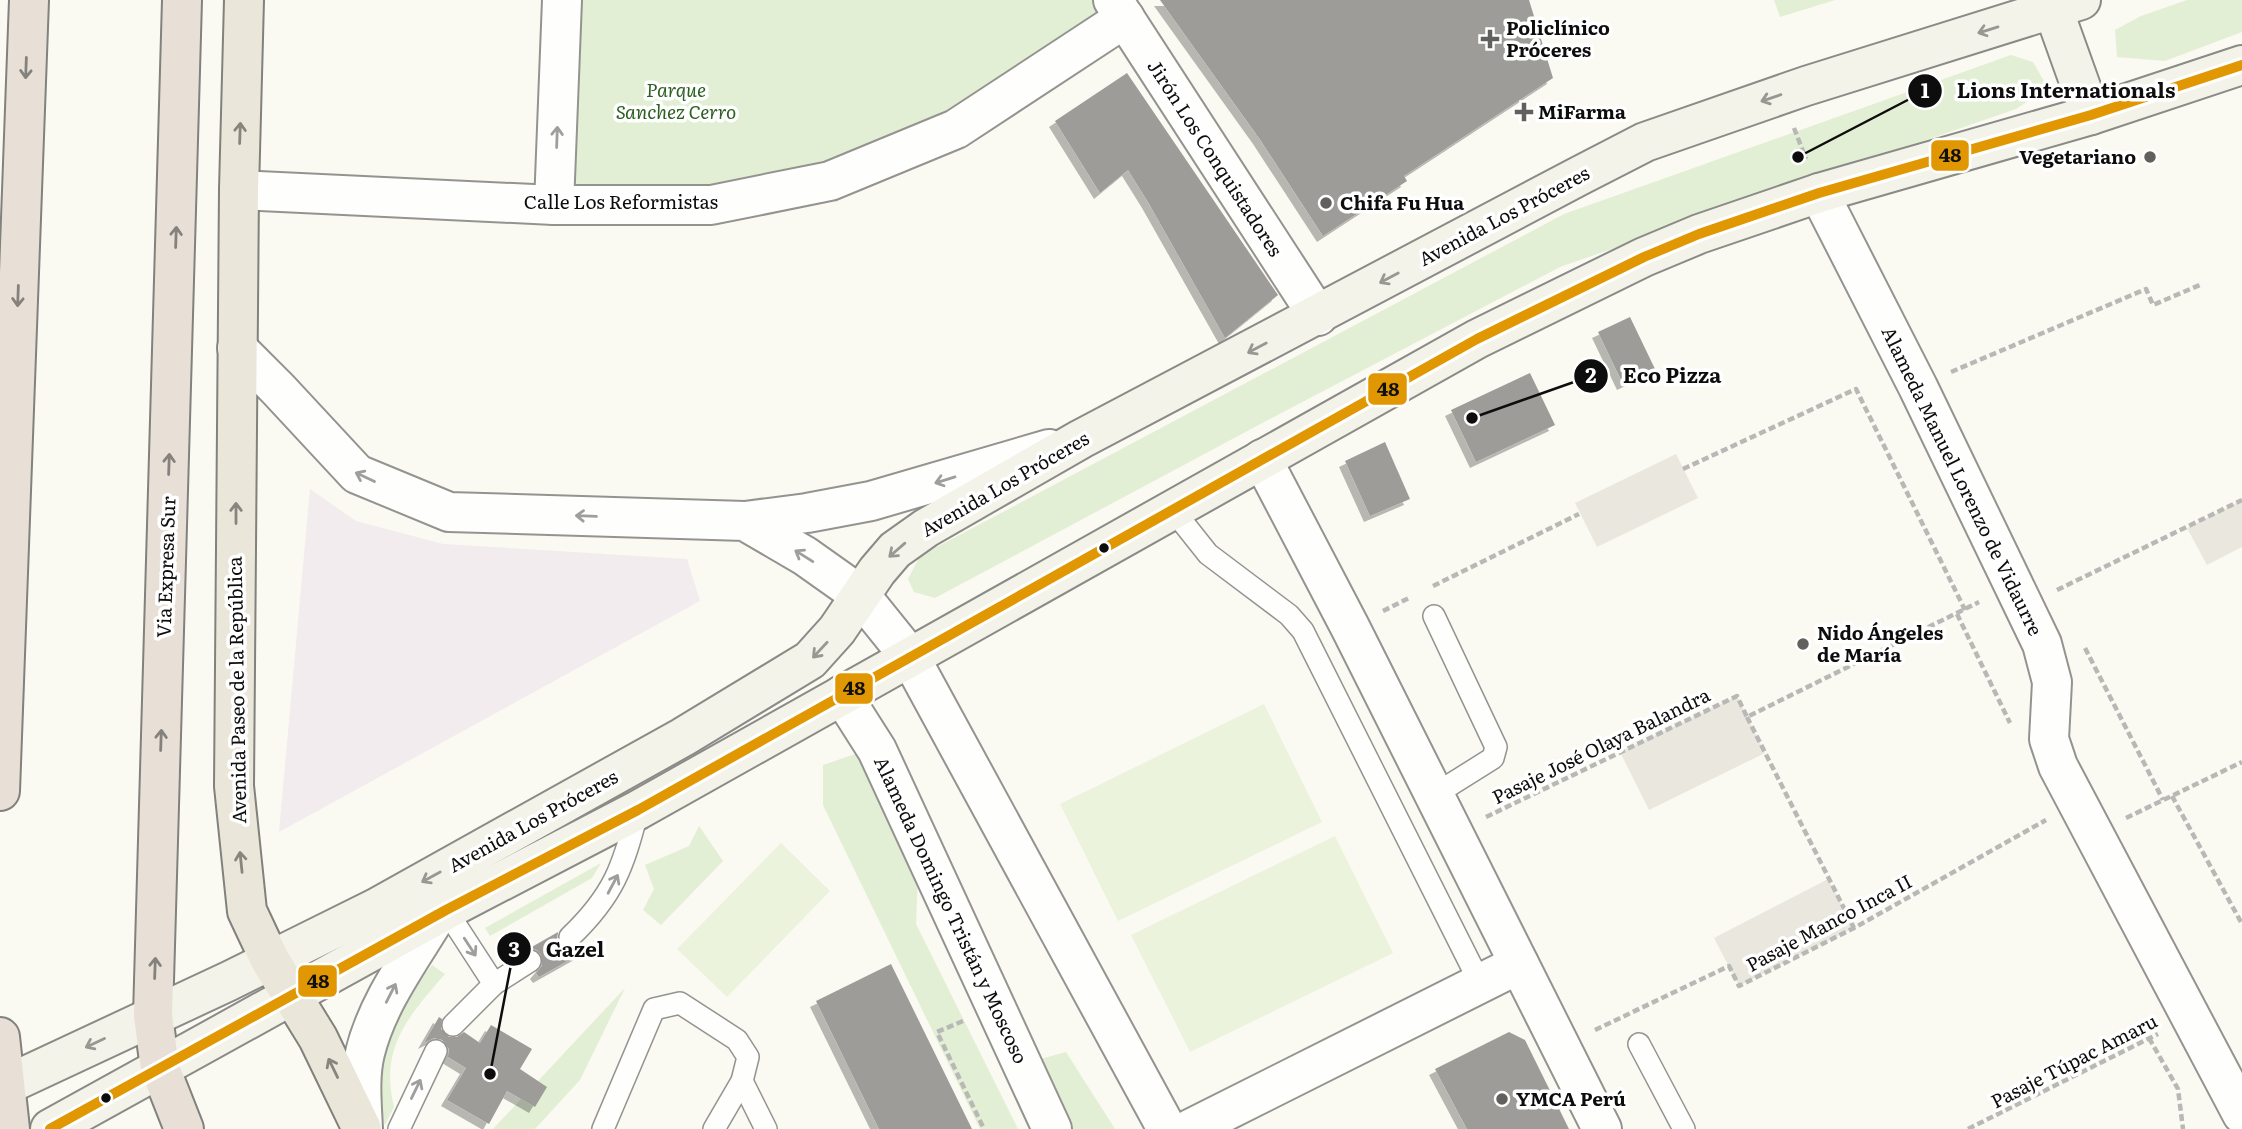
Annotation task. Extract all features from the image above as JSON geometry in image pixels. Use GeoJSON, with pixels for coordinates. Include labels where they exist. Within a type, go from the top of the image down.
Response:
{"type":"FeatureCollection","features":[{"type":"Feature","properties":{"kind":"highway"},"geometry":{"type":"LineString","coordinates":[[0,791],[29,0]]}},
{"type":"Feature","properties":{"kind":"highway","name":"Via Expresa Sur"},"geometry":{"type":"LineString","coordinates":[[182,0],[153,1016],[160,1068],[184,1129]]}},
{"type":"Feature","properties":{"kind":"highway"},"geometry":{"type":"LineString","coordinates":[[0,1037],[3,1087],[10,1129]]}},
{"type":"Feature","properties":{"kind":"main road","name":"Avenida Paseo de la República"},"geometry":{"type":"LineString","coordinates":[[244,0],[239,190],[234,786],[247,911],[270,960],[318,1038],[363,1129]]}},
{"type":"Feature","properties":{"kind":"main road","name":"Avenida Los Próceres"},"geometry":{"type":"LineString","coordinates":[[3,1087],[376,908],[683,737],[798,669],[820,650],[877,570],[895,550],[926,528],[1081,439],[1645,142],[2064,4]]}},
{"type":"Feature","properties":{"kind":"main road"},"geometry":{"type":"LineString","coordinates":[[2064,4],[2091,115]]}},
{"type":"Feature","properties":{"kind":"main road","name":"Avenida Los Próceres"},"geometry":{"type":"LineString","coordinates":[[50,1129],[441,912],[638,810],[1477,340],[1644,257],[1699,234],[1819,192],[2091,115],[2242,65]]}},
{"type":"Feature","properties":{"kind":"street"},"geometry":{"type":"LineString","coordinates":[[554,205],[562,0]]}},
{"type":"Feature","properties":{"kind":"street","name":"Calle Los Reformistas"},"geometry":{"type":"LineString","coordinates":[[239,190],[554,205],[711,205],[830,181],[957,130],[1119,9]]}},
{"type":"Feature","properties":{"kind":"street","name":"Jirón Los Conquistadores"},"geometry":{"type":"LineString","coordinates":[[1119,9],[1318,316]]}},
{"type":"Feature","properties":{"kind":"street","name":"Alameda Manuel Lorenzo de Vidaurre"},"geometry":{"type":"LineString","coordinates":[[1819,192],[1918,387],[2042,644],[2052,682],[2049,739],[2058,766],[2242,1114]]}},
{"type":"Feature","properties":{"kind":"street"},"geometry":{"type":"LineString","coordinates":[[237,348],[278,388],[356,474],[449,512],[745,521],[872,501],[1081,439]]}},
{"type":"Feature","properties":{"kind":"street"},"geometry":{"type":"LineString","coordinates":[[1262,459],[1350,627],[1602,1129]]}},
{"type":"Feature","properties":{"kind":"street"},"geometry":{"type":"LineString","coordinates":[[745,521],[805,556],[860,595],[910,657],[1167,1129]]}},
{"type":"Feature","properties":{"kind":"street","name":"Alameda Domingo Tristán y Moscoso"},"geometry":{"type":"LineString","coordinates":[[842,695],[877,750],[1052,1129]]}},
{"type":"Feature","properties":{"kind":"street"},"geometry":{"type":"LineString","coordinates":[[363,1129],[364,1055],[371,1034],[393,987],[441,912]]}},
{"type":"Feature","properties":{"kind":"street"},"geometry":{"type":"LineString","coordinates":[[1190,1129],[1519,964]]}},
{"type":"Feature","properties":{"kind":"lane"},"geometry":{"type":"LineString","coordinates":[[1173,510],[1208,554],[1289,615],[1303,631],[1480,983]]}},
{"type":"Feature","properties":{"kind":"lane"},"geometry":{"type":"LineString","coordinates":[[1434,616],[1495,741],[1496,753],[1493,758],[1434,795]]}},
{"type":"Feature","properties":{"kind":"lane"},"geometry":{"type":"LineString","coordinates":[[570,937],[596,912],[615,882],[638,810]]}},
{"type":"Feature","properties":{"kind":"lane"},"geometry":{"type":"LineString","coordinates":[[441,912],[495,984]]}},
{"type":"Feature","properties":{"kind":"lane"},"geometry":{"type":"LineString","coordinates":[[453,1025],[495,984],[530,961]]}},
{"type":"Feature","properties":{"kind":"lane"},"geometry":{"type":"LineString","coordinates":[[603,1129],[654,1009],[680,1003],[737,1040],[748,1057],[742,1081],[714,1129]]}},
{"type":"Feature","properties":{"kind":"lane"},"geometry":{"type":"LineString","coordinates":[[1639,1044],[1684,1129]]}},
{"type":"Feature","properties":{"kind":"lane"},"geometry":{"type":"LineString","coordinates":[[399,1129],[436,1051]]}},
{"type":"Feature","properties":{"kind":"lane"},"geometry":{"type":"LineString","coordinates":[[742,1081],[766,1129]]}},
{"type":"Feature","properties":{"kind":"path"},"geometry":{"type":"LineString","coordinates":[[1782,95],[1819,192]]}},
{"type":"Feature","properties":{"kind":"path"},"geometry":{"type":"LineString","coordinates":[[1918,387],[2146,289],[2153,305],[2202,284]]}},
{"type":"Feature","properties":{"kind":"path"},"geometry":{"type":"LineString","coordinates":[[1683,470],[1856,389],[1965,610]]}},
{"type":"Feature","properties":{"kind":"path"},"geometry":{"type":"LineString","coordinates":[[1854,928],[1747,717],[1965,610],[2020,596],[2242,500]]}},
{"type":"Feature","properties":{"kind":"path"},"geometry":{"type":"LineString","coordinates":[[1423,592],[1579,514]]}},
{"type":"Feature","properties":{"kind":"path"},"geometry":{"type":"LineString","coordinates":[[1350,627],[1410,597]]}},
{"type":"Feature","properties":{"kind":"path"},"geometry":{"type":"LineString","coordinates":[[1957,614],[2014,733]]}},
{"type":"Feature","properties":{"kind":"path"},"geometry":{"type":"LineString","coordinates":[[2081,640],[2163,800]]}},
{"type":"Feature","properties":{"kind":"path","name":"Pasaje José Olaya Balandra"},"geometry":{"type":"LineString","coordinates":[[1453,833],[1737,696],[1747,717]]}},
{"type":"Feature","properties":{"kind":"path","name":"Pasaje Manco Inca II"},"geometry":{"type":"LineString","coordinates":[[1561,1046],[1729,966],[1739,986],[1854,928],[2086,819],[2163,800],[2242,762]]}},
{"type":"Feature","properties":{"kind":"path"},"geometry":{"type":"LineString","coordinates":[[2172,796],[2242,924]]}},
{"type":"Feature","properties":{"kind":"path"},"geometry":{"type":"LineString","coordinates":[[984,1129],[937,1032],[996,1009]]}},
{"type":"Feature","properties":{"kind":"path","name":"Pasaje Túpac Amaru"},"geometry":{"type":"LineString","coordinates":[[1968,1129],[2192,1017]]}},
{"type":"Feature","properties":{"kind":"path"},"geometry":{"type":"LineString","coordinates":[[2149,1038],[2178,1089],[2183,1129]]}},
{"type":"Feature","properties":{"kind":"shaded area"},"geometry":{"type":"Polygon","coordinates":[[[1676,454],[1698,498],[1597,547],[1575,503],[1676,454]]]}},
{"type":"Feature","properties":{"kind":"shaded area"},"geometry":{"type":"Polygon","coordinates":[[[310,489],[356,521],[443,544],[687,559],[700,601],[279,832],[310,489]]]}},
{"type":"Feature","properties":{"kind":"shaded area"},"geometry":{"type":"Polygon","coordinates":[[[2242,500],[2242,547],[2207,565],[2187,528],[2242,500]]]}},
{"type":"Feature","properties":{"kind":"shaded area"},"geometry":{"type":"Polygon","coordinates":[[[1737,696],[1765,753],[1649,810],[1620,752],[1737,696]]]}},
{"type":"Feature","properties":{"kind":"shaded area"},"geometry":{"type":"Polygon","coordinates":[[[1828,879],[1854,928],[1739,986],[1714,938],[1828,879]]]}},
{"type":"Feature","properties":{"kind":"green space","name":"Parque Sanchez Cerro"},"geometry":{"type":"Polygon","coordinates":[[[562,0],[1113,0],[1125,18],[830,181],[554,205],[562,0]]]}},
{"type":"Feature","properties":{"kind":"green space"},"geometry":{"type":"Polygon","coordinates":[[[1774,0],[1835,0],[1780,17],[1774,0]]]}},
{"type":"Feature","properties":{"kind":"green space"},"geometry":{"type":"Polygon","coordinates":[[[2187,0],[2242,0],[2242,32],[2165,61],[2117,57],[2115,30],[2141,16],[2187,0]]]}},
{"type":"Feature","properties":{"kind":"green space"},"geometry":{"type":"Polygon","coordinates":[[[2011,55],[2033,62],[2048,88],[2016,109],[1560,267],[935,598],[914,592],[908,579],[920,556],[1564,214],[2011,55]]]}},
{"type":"Feature","properties":{"kind":"green space"},"geometry":{"type":"Polygon","coordinates":[[[1264,704],[1322,822],[1118,921],[1060,804],[1264,704]]]}},
{"type":"Feature","properties":{"kind":"green space"},"geometry":{"type":"Polygon","coordinates":[[[870,749],[919,849],[916,924],[1018,1129],[980,1129],[823,805],[823,765],[870,749]]]}},
{"type":"Feature","properties":{"kind":"green space"},"geometry":{"type":"Polygon","coordinates":[[[699,826],[723,861],[661,925],[643,910],[654,889],[645,865],[689,846],[699,826]]]}},
{"type":"Feature","properties":{"kind":"green space"},"geometry":{"type":"Polygon","coordinates":[[[1335,836],[1393,953],[1190,1052],[1131,935],[1335,836]]]}},
{"type":"Feature","properties":{"kind":"green space"},"geometry":{"type":"Polygon","coordinates":[[[781,843],[830,891],[727,997],[677,949],[781,843]]]}},
{"type":"Feature","properties":{"kind":"green space"},"geometry":{"type":"Polygon","coordinates":[[[601,863],[592,878],[490,936],[485,928],[601,863]]]}},
{"type":"Feature","properties":{"kind":"green space"},"geometry":{"type":"Polygon","coordinates":[[[432,965],[445,974],[400,1034],[391,1067],[390,1086],[394,1107],[385,1125],[376,1107],[388,1020],[432,965]]]}},
{"type":"Feature","properties":{"kind":"green space"},"geometry":{"type":"Polygon","coordinates":[[[625,988],[580,1080],[535,1129],[493,1129],[625,988]]]}},
{"type":"Feature","properties":{"kind":"green space"},"geometry":{"type":"Polygon","coordinates":[[[1066,1052],[1115,1129],[1067,1129],[1033,1061],[1066,1052]]]}},
{"type":"Feature","properties":{"kind":"building"},"geometry":{"type":"Polygon","coordinates":[[[1160,0],[1529,0],[1553,78],[1404,176],[1407,181],[1323,236],[1259,138],[1160,0]]]}},
{"type":"Feature","properties":{"kind":"building"},"geometry":{"type":"Polygon","coordinates":[[[1127,73],[1278,295],[1225,338],[1128,170],[1100,193],[1055,121],[1127,73]]]}},
{"type":"Feature","properties":{"kind":"building"},"geometry":{"type":"Polygon","coordinates":[[[1630,317],[1655,369],[1623,384],[1598,332],[1630,317]]]}},
{"type":"Feature","properties":{"kind":"building"},"geometry":{"type":"Polygon","coordinates":[[[1530,373],[1555,425],[1476,462],[1451,410],[1530,373]]]}},
{"type":"Feature","properties":{"kind":"building"},"geometry":{"type":"Polygon","coordinates":[[[1385,442],[1410,499],[1370,516],[1345,461],[1385,442]]]}},
{"type":"Feature","properties":{"kind":"building"},"geometry":{"type":"Polygon","coordinates":[[[558,932],[557,940],[560,946],[567,950],[577,948],[580,954],[539,977],[536,973],[542,966],[541,955],[530,948],[558,932]]]}},
{"type":"Feature","properties":{"kind":"building"},"geometry":{"type":"Polygon","coordinates":[[[891,964],[972,1129],[879,1129],[816,1001],[891,964]]]}},
{"type":"Feature","properties":{"kind":"building"},"geometry":{"type":"Polygon","coordinates":[[[439,1017],[442,1019],[441,1029],[449,1037],[457,1037],[464,1032],[480,1043],[491,1025],[532,1049],[520,1069],[547,1087],[535,1107],[507,1091],[489,1124],[447,1100],[466,1068],[448,1057],[449,1049],[442,1040],[434,1038],[424,1043],[439,1017]]]}},
{"type":"Feature","properties":{"kind":"building","name":"YMCA Perú"},"geometry":{"type":"Polygon","coordinates":[[[1509,1032],[1525,1040],[1569,1129],[1467,1129],[1435,1069],[1509,1032]]]}},
{"type":"Feature","properties":{"kind":"transit line","name":"48"},"geometry":{"type":"LineString","coordinates":[[50,1129],[446,910],[638,810],[1477,339],[1644,257],[1699,234],[1819,193],[2091,115],[2242,65]]}},
{"type":"Feature","properties":{"kind":"place","name":"Policlínico Próceres"},"geometry":{"type":"Point","coordinates":[1490,39]}},
{"type":"Feature","properties":{"kind":"place","name":"MiFarma"},"geometry":{"type":"Point","coordinates":[1524,112]}},
{"type":"Feature","properties":{"kind":"place","name":"Lions Internationals"},"geometry":{"type":"Point","coordinates":[1798,157]}},
{"type":"Feature","properties":{"kind":"place","name":"Vegetariano"},"geometry":{"type":"Point","coordinates":[2150,157]}},
{"type":"Feature","properties":{"kind":"place","name":"Chifa Fu Hua"},"geometry":{"type":"Point","coordinates":[1326,203]}},
{"type":"Feature","properties":{"kind":"place","name":"Eco Pizza"},"geometry":{"type":"Point","coordinates":[1472,418]}},
{"type":"Feature","properties":{"kind":"place","name":"Nido Ángeles de María"},"geometry":{"type":"Point","coordinates":[1803,644]}},
{"type":"Feature","properties":{"kind":"place","name":"Gazel"},"geometry":{"type":"Point","coordinates":[490,1074]}},
{"type":"Feature","properties":{"kind":"place","name":"YMCA Perú"},"geometry":{"type":"Point","coordinates":[1502,1099]}}]}
